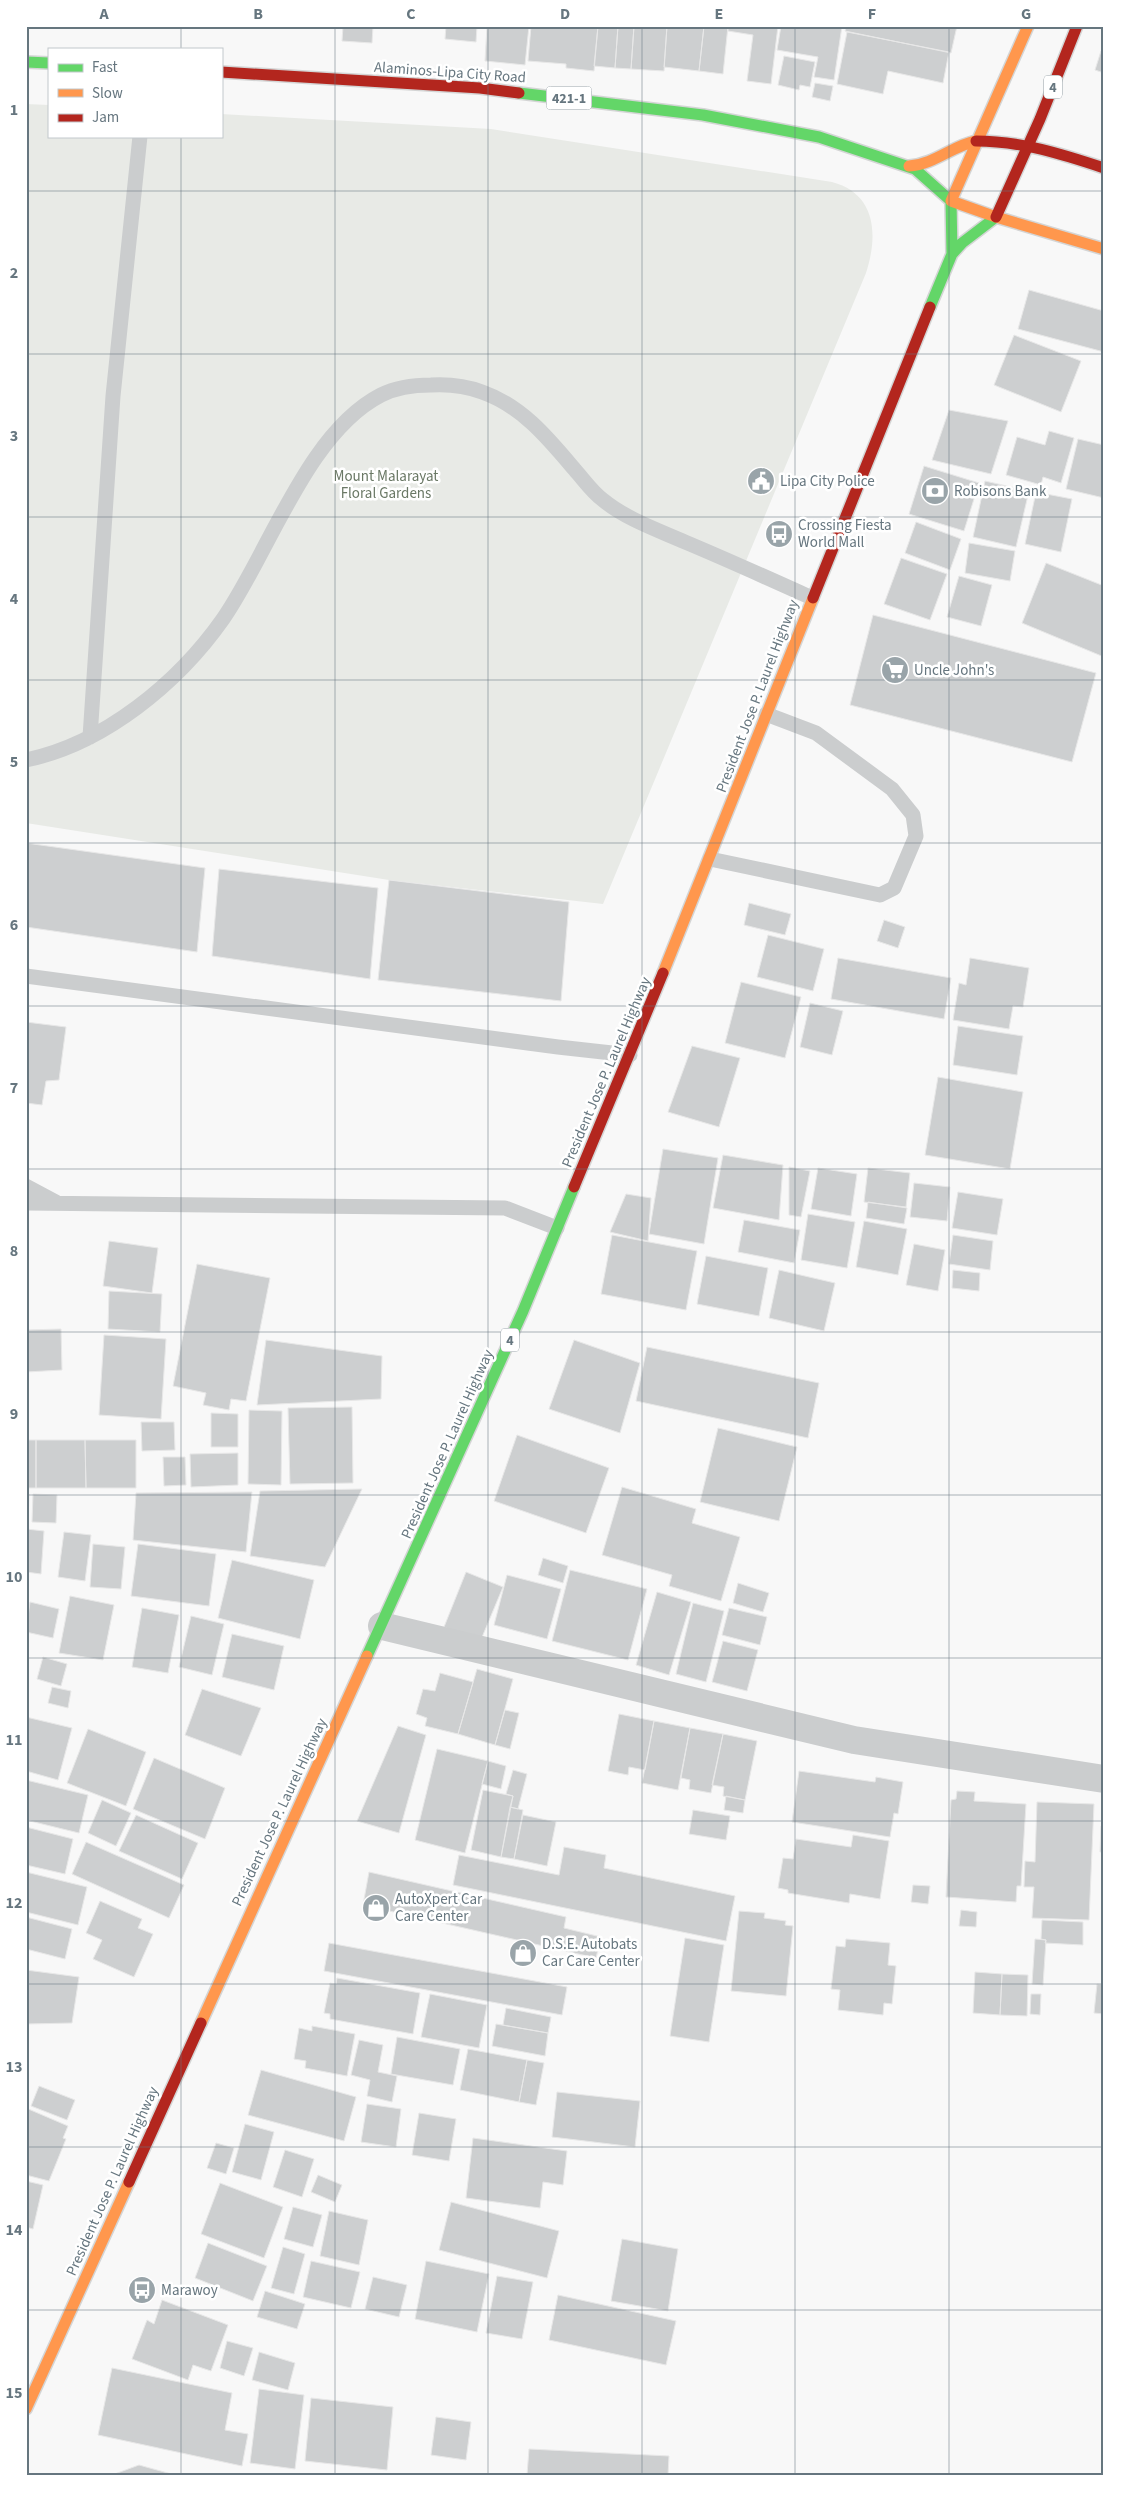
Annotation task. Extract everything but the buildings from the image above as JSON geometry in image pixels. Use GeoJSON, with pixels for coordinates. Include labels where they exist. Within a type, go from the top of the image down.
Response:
{"type":"FeatureCollection","features":[{"type":"Feature","properties":{"kind":"main road","name":"President Jose P. Laurel Highway"},"geometry":{"type":"LineString","coordinates":[[26,2408],[523,1312],[710,859],[812,598],[952,254],[954,239],[950,217],[951,200],[1028,26]]}},
{"type":"Feature","properties":{"kind":"main road","name":"4"},"geometry":{"type":"LineString","coordinates":[[996,218],[1077,26]]}},
{"type":"Feature","properties":{"kind":"main road"},"geometry":{"type":"LineString","coordinates":[[26,62],[48,63]]}},
{"type":"Feature","properties":{"kind":"main road","name":"Alaminos-Lipa City Road"},"geometry":{"type":"LineString","coordinates":[[222,72],[480,88],[703,116],[819,137],[910,166],[927,166],[960,145],[976,141]]}},
{"type":"Feature","properties":{"kind":"main road"},"geometry":{"type":"LineString","coordinates":[[976,141],[999,141],[1053,151],[1104,168]]}},
{"type":"Feature","properties":{"kind":"main road","name":"Alaminos-Lipa City Road"},"geometry":{"type":"LineString","coordinates":[[910,166],[951,200],[996,218],[1104,249]]}},
{"type":"Feature","properties":{"kind":"main road","name":"President Jose P. Laurel Highway"},"geometry":{"type":"LineString","coordinates":[[952,254],[966,238],[988,226],[996,218]]}},
{"type":"Feature","properties":{"kind":"street"},"geometry":{"type":"LineString","coordinates":[[382,1626],[854,1740],[1104,1779]]}},
{"type":"Feature","properties":{"kind":"lane"},"geometry":{"type":"LineString","coordinates":[[90,736],[113,396],[140,138]]}},
{"type":"Feature","properties":{"kind":"lane"},"geometry":{"type":"LineString","coordinates":[[26,760],[62,750],[90,736],[142,702],[183,666],[207,640],[240,594],[288,502],[324,449],[363,406],[382,394],[401,387],[445,384],[481,392],[500,400],[519,411],[535,425],[591,489],[623,514],[812,598]]}},
{"type":"Feature","properties":{"kind":"lane"},"geometry":{"type":"LineString","coordinates":[[710,859],[880,895],[894,888],[916,836],[912,815],[892,789],[816,733],[766,714]]}},
{"type":"Feature","properties":{"kind":"lane"},"geometry":{"type":"LineString","coordinates":[[26,976],[548,1046],[630,1055]]}},
{"type":"Feature","properties":{"kind":"lane"},"geometry":{"type":"LineString","coordinates":[[26,1186],[60,1204]]}},
{"type":"Feature","properties":{"kind":"lane"},"geometry":{"type":"LineString","coordinates":[[26,1203],[505,1208],[557,1228]]}},
{"type":"Feature","properties":{"kind":"green space","name":"Mount Malarayat Floral Gardens"},"geometry":{"type":"Polygon","coordinates":[[[26,104],[48,105],[48,138],[222,138],[222,114],[491,129],[832,182],[847,188],[858,196],[866,206],[872,231],[872,245],[866,273],[603,904],[389,880],[26,823],[26,104]]]}},
{"type":"Feature","properties":{"kind":"traffic: fast"},"geometry":{"type":"LineString","coordinates":[[26,62],[48,63]]}},
{"type":"Feature","properties":{"kind":"traffic: fast"},"geometry":{"type":"LineString","coordinates":[[519,93],[703,115],[819,137],[915,169],[951,201],[952,254]]}},
{"type":"Feature","properties":{"kind":"traffic: fast"},"geometry":{"type":"LineString","coordinates":[[930,307],[952,254],[962,243],[996,217]]}},
{"type":"Feature","properties":{"kind":"traffic: fast"},"geometry":{"type":"LineString","coordinates":[[367,1656],[523,1311],[574,1187]]}},
{"type":"Feature","properties":{"kind":"traffic: slow"},"geometry":{"type":"LineString","coordinates":[[1028,26],[951,201],[996,217],[1104,249]]}},
{"type":"Feature","properties":{"kind":"traffic: slow"},"geometry":{"type":"LineString","coordinates":[[909,166],[927,162],[967,143],[976,141]]}},
{"type":"Feature","properties":{"kind":"traffic: slow"},"geometry":{"type":"LineString","coordinates":[[663,973],[813,598]]}},
{"type":"Feature","properties":{"kind":"traffic: slow"},"geometry":{"type":"LineString","coordinates":[[201,2023],[367,1656]]}},
{"type":"Feature","properties":{"kind":"traffic: slow"},"geometry":{"type":"LineString","coordinates":[[26,2409],[129,2182]]}},
{"type":"Feature","properties":{"kind":"traffic: jam"},"geometry":{"type":"LineString","coordinates":[[996,217],[1040,119],[1077,26]]}},
{"type":"Feature","properties":{"kind":"traffic: jam"},"geometry":{"type":"LineString","coordinates":[[222,72],[480,88],[519,93]]}},
{"type":"Feature","properties":{"kind":"traffic: jam"},"geometry":{"type":"LineString","coordinates":[[976,141],[1025,146],[1057,153],[1104,168]]}},
{"type":"Feature","properties":{"kind":"traffic: jam"},"geometry":{"type":"LineString","coordinates":[[813,598],[930,307]]}},
{"type":"Feature","properties":{"kind":"traffic: jam"},"geometry":{"type":"LineString","coordinates":[[574,1187],[663,973]]}},
{"type":"Feature","properties":{"kind":"traffic: jam"},"geometry":{"type":"LineString","coordinates":[[129,2182],[201,2023]]}},
{"type":"Feature","properties":{"kind":"place","name":"Lipa City Police"},"geometry":{"type":"Point","coordinates":[761,481]}},
{"type":"Feature","properties":{"kind":"place","name":"Robisons Bank"},"geometry":{"type":"Point","coordinates":[935,491]}},
{"type":"Feature","properties":{"kind":"place","name":"Crossing Fiesta World Mall"},"geometry":{"type":"Point","coordinates":[779,534]}},
{"type":"Feature","properties":{"kind":"place","name":"Uncle John's"},"geometry":{"type":"Point","coordinates":[895,670]}},
{"type":"Feature","properties":{"kind":"place","name":"AutoXpert Car Care Center"},"geometry":{"type":"Point","coordinates":[376,1908]}},
{"type":"Feature","properties":{"kind":"place","name":"D.S.E. Autobats Car Care Center"},"geometry":{"type":"Point","coordinates":[523,1953]}},
{"type":"Feature","properties":{"kind":"place","name":"Marawoy"},"geometry":{"type":"Point","coordinates":[142,2290]}}]}
